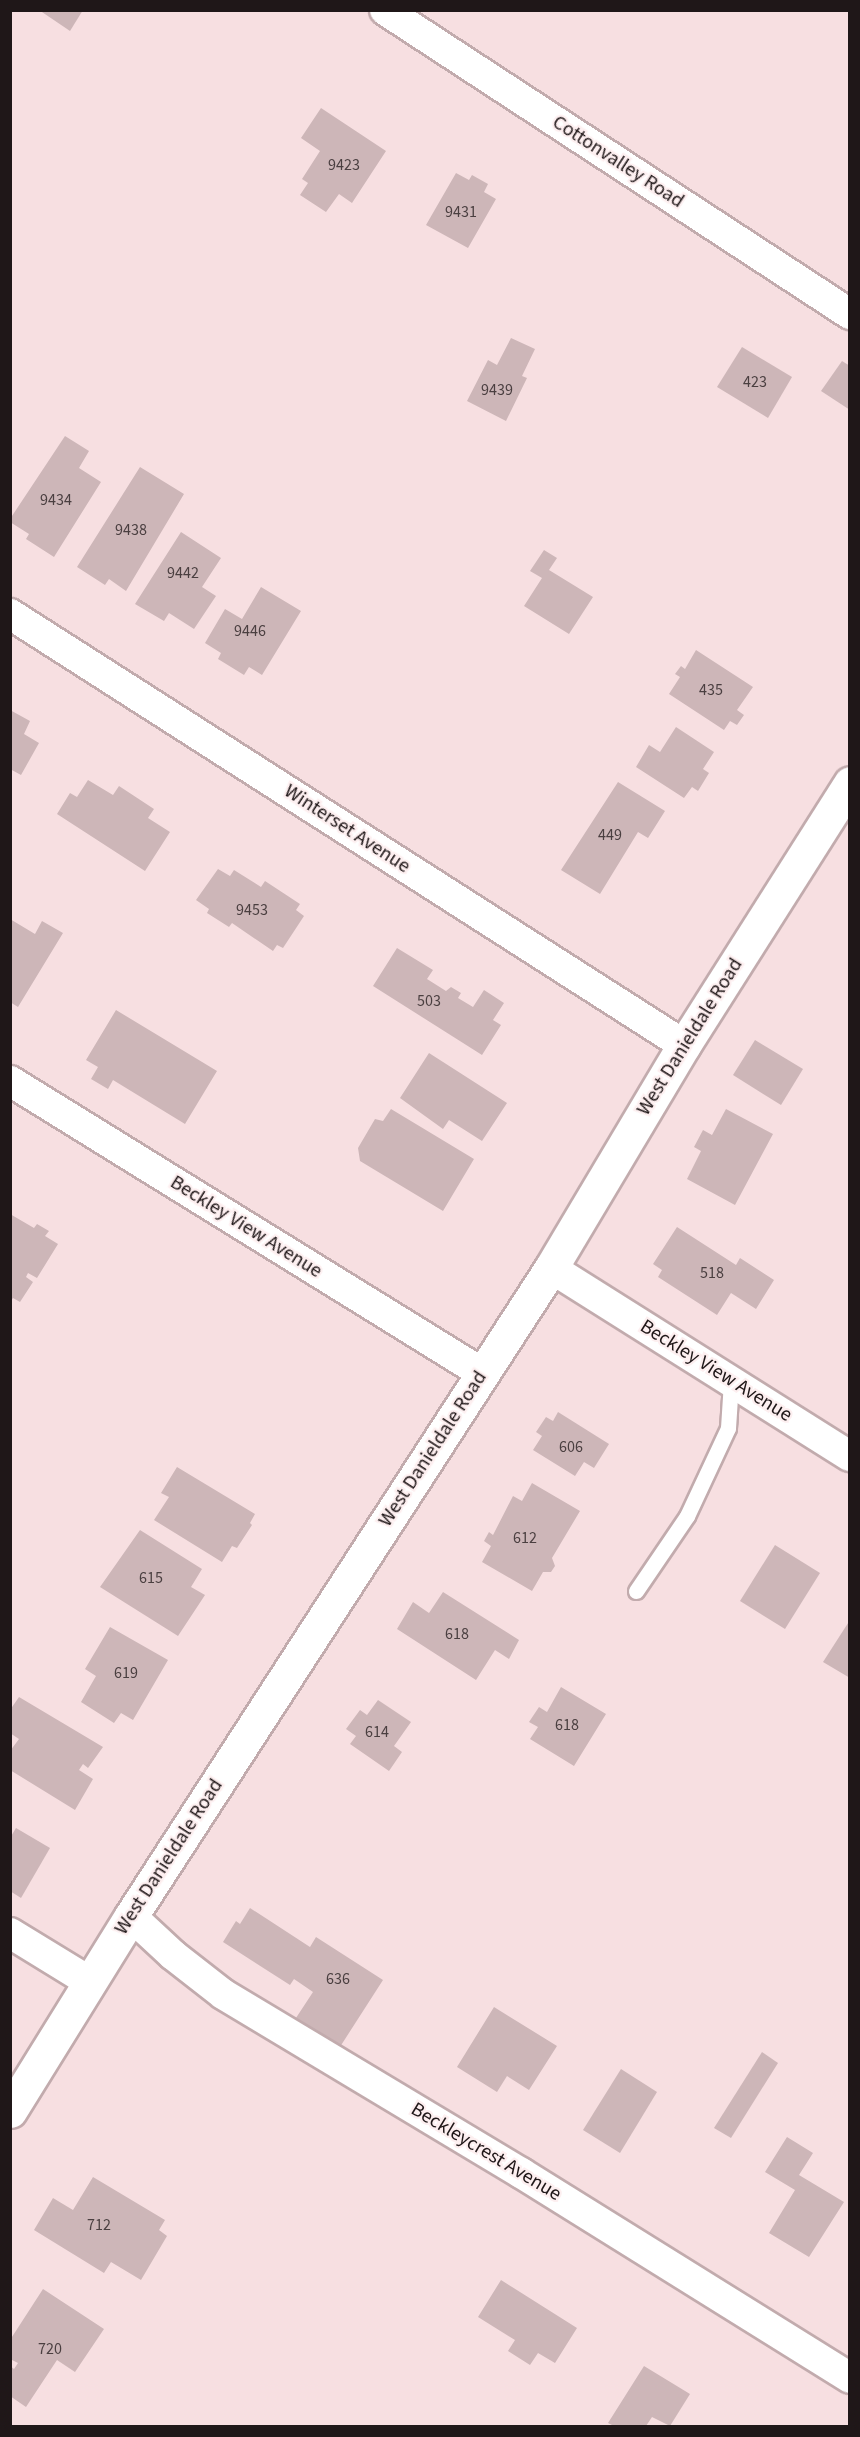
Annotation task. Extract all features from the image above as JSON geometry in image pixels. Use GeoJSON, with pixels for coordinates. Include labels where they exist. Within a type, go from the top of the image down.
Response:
{"type":"FeatureCollection","features":[{"type":"Feature","properties":{"kind":"street","name":"Cottonvalley Road"},"geometry":{"type":"LineString","coordinates":[[386,10],[849,314]]}},
{"type":"Feature","properties":{"kind":"street","name":"Winterset Avenue"},"geometry":{"type":"LineString","coordinates":[[10,614],[684,1045]]}},
{"type":"Feature","properties":{"kind":"street","name":"West Danieldale Road"},"geometry":{"type":"LineString","coordinates":[[10,2111],[130,1917],[551,1268],[684,1045],[849,783]]}},
{"type":"Feature","properties":{"kind":"street","name":"Beckley View Avenue"},"geometry":{"type":"LineString","coordinates":[[10,1081],[482,1373]]}},
{"type":"Feature","properties":{"kind":"street","name":"Beckley View Avenue"},"geometry":{"type":"LineString","coordinates":[[551,1268],[849,1456]]}},
{"type":"Feature","properties":{"kind":"street","name":"Beckleycrest Avenue"},"geometry":{"type":"LineString","coordinates":[[130,1917],[173,1955],[223,1994],[521,2173],[849,2378]]}},
{"type":"Feature","properties":{"kind":"street"},"geometry":{"type":"LineString","coordinates":[[10,1933],[90,1982]]}},
{"type":"Feature","properties":{"kind":"lane"},"geometry":{"type":"LineString","coordinates":[[636,1591],[687,1516],[728,1428],[731,1381]]}},
{"type":"Feature","properties":{"kind":"building"},"geometry":{"type":"Polygon","coordinates":[[[39,10],[83,10],[70,31],[39,10]]]}},
{"type":"Feature","properties":{"kind":"building"},"geometry":{"type":"Polygon","coordinates":[[[321,108],[386,151],[352,203],[339,194],[326,212],[300,195],[308,183],[302,179],[320,151],[301,138],[321,108]]]}},
{"type":"Feature","properties":{"kind":"building"},"geometry":{"type":"Polygon","coordinates":[[[456,173],[469,180],[472,175],[488,184],[484,192],[496,199],[468,248],[426,225],[456,173]]]}},
{"type":"Feature","properties":{"kind":"building"},"geometry":{"type":"Polygon","coordinates":[[[511,338],[535,349],[522,376],[527,378],[506,421],[467,401],[488,360],[497,365],[511,338]]]}},
{"type":"Feature","properties":{"kind":"building"},"geometry":{"type":"Polygon","coordinates":[[[742,347],[792,377],[768,418],[717,387],[742,347]]]}},
{"type":"Feature","properties":{"kind":"building"},"geometry":{"type":"Polygon","coordinates":[[[842,361],[850,366],[850,410],[821,391],[842,361]]]}},
{"type":"Feature","properties":{"kind":"building"},"geometry":{"type":"Polygon","coordinates":[[[65,436],[89,451],[79,468],[101,482],[54,557],[26,539],[29,534],[10,522],[10,519],[65,436]]]}},
{"type":"Feature","properties":{"kind":"building"},"geometry":{"type":"Polygon","coordinates":[[[140,467],[184,494],[126,591],[109,579],[105,585],[77,567],[140,467]]]}},
{"type":"Feature","properties":{"kind":"building"},"geometry":{"type":"Polygon","coordinates":[[[181,532],[221,558],[202,587],[216,596],[194,629],[169,613],[164,621],[135,604],[181,532]]]}},
{"type":"Feature","properties":{"kind":"building"},"geometry":{"type":"Polygon","coordinates":[[[544,550],[557,558],[549,570],[593,597],[569,634],[524,606],[542,578],[530,571],[544,550]]]}},
{"type":"Feature","properties":{"kind":"building"},"geometry":{"type":"Polygon","coordinates":[[[261,587],[301,611],[262,675],[249,667],[244,675],[218,659],[221,653],[205,643],[225,609],[242,619],[261,587]]]}},
{"type":"Feature","properties":{"kind":"building"},"geometry":{"type":"Polygon","coordinates":[[[696,650],[753,687],[737,710],[744,715],[737,725],[730,721],[724,730],[669,694],[680,677],[675,674],[681,666],[685,669],[696,650]]]}},
{"type":"Feature","properties":{"kind":"building"},"geometry":{"type":"Polygon","coordinates":[[[10,710],[30,721],[24,734],[39,743],[21,775],[10,769],[10,710]]]}},
{"type":"Feature","properties":{"kind":"building"},"geometry":{"type":"Polygon","coordinates":[[[676,727],[714,752],[703,769],[709,773],[698,791],[692,787],[684,798],[636,767],[649,745],[660,752],[676,727]]]}},
{"type":"Feature","properties":{"kind":"building"},"geometry":{"type":"Polygon","coordinates":[[[88,780],[113,795],[119,786],[154,809],[148,818],[170,832],[145,871],[57,814],[70,793],[77,797],[88,780]]]}},
{"type":"Feature","properties":{"kind":"building"},"geometry":{"type":"Polygon","coordinates":[[[618,782],[665,811],[648,838],[638,832],[600,894],[561,870],[618,782]]]}},
{"type":"Feature","properties":{"kind":"building"},"geometry":{"type":"Polygon","coordinates":[[[218,869],[230,876],[234,870],[261,887],[265,881],[300,904],[296,910],[304,916],[283,948],[277,945],[273,951],[232,923],[229,927],[207,913],[209,909],[196,900],[218,869]]]}},
{"type":"Feature","properties":{"kind":"building"},"geometry":{"type":"Polygon","coordinates":[[[10,919],[35,934],[42,921],[63,933],[18,1007],[10,1002],[10,919]]]}},
{"type":"Feature","properties":{"kind":"building"},"geometry":{"type":"Polygon","coordinates":[[[397,948],[433,970],[427,979],[446,991],[451,987],[461,993],[458,998],[473,1007],[484,990],[504,1003],[493,1020],[501,1025],[482,1055],[373,986],[397,948]]]}},
{"type":"Feature","properties":{"kind":"building"},"geometry":{"type":"Polygon","coordinates":[[[116,1010],[217,1071],[185,1124],[113,1080],[108,1089],[91,1079],[98,1067],[86,1060],[116,1010]]]}},
{"type":"Feature","properties":{"kind":"building"},"geometry":{"type":"Polygon","coordinates":[[[755,1040],[803,1069],[781,1105],[733,1075],[755,1040]]]}},
{"type":"Feature","properties":{"kind":"building"},"geometry":{"type":"Polygon","coordinates":[[[429,1053],[507,1103],[482,1141],[449,1120],[443,1129],[400,1098],[429,1053]]]}},
{"type":"Feature","properties":{"kind":"building"},"geometry":{"type":"Polygon","coordinates":[[[391,1109],[474,1159],[443,1211],[360,1161],[358,1148],[375,1119],[383,1121],[391,1109]]]}},
{"type":"Feature","properties":{"kind":"building"},"geometry":{"type":"Polygon","coordinates":[[[726,1109],[773,1134],[735,1205],[687,1179],[701,1151],[694,1147],[703,1130],[712,1135],[726,1109]]]}},
{"type":"Feature","properties":{"kind":"building"},"geometry":{"type":"Polygon","coordinates":[[[10,1214],[34,1228],[37,1224],[49,1231],[45,1236],[58,1244],[37,1278],[28,1273],[26,1277],[33,1282],[20,1302],[13,1298],[10,1302],[10,1214]]]}},
{"type":"Feature","properties":{"kind":"building"},"geometry":{"type":"Polygon","coordinates":[[[677,1227],[736,1265],[740,1258],[774,1280],[756,1309],[731,1293],[717,1315],[658,1277],[662,1270],[653,1264],[677,1227]]]}},
{"type":"Feature","properties":{"kind":"building"},"geometry":{"type":"Polygon","coordinates":[[[558,1412],[609,1444],[594,1468],[584,1462],[575,1476],[533,1450],[542,1436],[536,1432],[546,1417],[553,1421],[558,1412]]]}},
{"type":"Feature","properties":{"kind":"building"},"geometry":{"type":"Polygon","coordinates":[[[177,1467],[255,1514],[250,1523],[252,1525],[237,1548],[232,1546],[222,1562],[154,1520],[169,1497],[161,1493],[177,1467]]]}},
{"type":"Feature","properties":{"kind":"building"},"geometry":{"type":"Polygon","coordinates":[[[532,1483],[580,1511],[552,1558],[555,1566],[551,1572],[543,1572],[532,1591],[482,1562],[491,1546],[484,1541],[489,1532],[493,1535],[513,1496],[522,1501],[532,1483]]]}},
{"type":"Feature","properties":{"kind":"building"},"geometry":{"type":"Polygon","coordinates":[[[140,1530],[202,1569],[191,1587],[205,1595],[178,1636],[100,1587],[140,1530]]]}},
{"type":"Feature","properties":{"kind":"building"},"geometry":{"type":"Polygon","coordinates":[[[775,1545],[820,1573],[785,1629],[740,1601],[775,1545]]]}},
{"type":"Feature","properties":{"kind":"building"},"geometry":{"type":"Polygon","coordinates":[[[443,1592],[519,1640],[509,1659],[495,1650],[476,1680],[397,1629],[413,1602],[429,1613],[443,1592]]]}},
{"type":"Feature","properties":{"kind":"building"},"geometry":{"type":"Polygon","coordinates":[[[850,1620],[850,1678],[823,1662],[850,1620]]]}},
{"type":"Feature","properties":{"kind":"building"},"geometry":{"type":"Polygon","coordinates":[[[110,1627],[168,1660],[133,1720],[121,1713],[114,1723],[81,1702],[96,1676],[85,1669],[110,1627]]]}},
{"type":"Feature","properties":{"kind":"building"},"geometry":{"type":"Polygon","coordinates":[[[561,1687],[606,1714],[574,1766],[530,1739],[538,1727],[529,1722],[539,1707],[547,1712],[561,1687]]]}},
{"type":"Feature","properties":{"kind":"building"},"geometry":{"type":"Polygon","coordinates":[[[19,1697],[103,1747],[88,1768],[83,1764],[79,1770],[93,1779],[75,1810],[10,1770],[10,1751],[19,1739],[10,1733],[10,1710],[19,1697]]]}},
{"type":"Feature","properties":{"kind":"building"},"geometry":{"type":"Polygon","coordinates":[[[378,1700],[411,1722],[394,1746],[402,1752],[389,1771],[350,1744],[356,1736],[346,1729],[360,1710],[367,1715],[378,1700]]]}},
{"type":"Feature","properties":{"kind":"building"},"geometry":{"type":"Polygon","coordinates":[[[16,1828],[50,1848],[21,1898],[10,1891],[10,1838],[16,1828]]]}},
{"type":"Feature","properties":{"kind":"building"},"geometry":{"type":"Polygon","coordinates":[[[250,1908],[310,1947],[316,1937],[383,1980],[338,2050],[294,2021],[313,1992],[294,1979],[290,1985],[223,1942],[236,1921],[240,1924],[250,1908]]]}},
{"type":"Feature","properties":{"kind":"building"},"geometry":{"type":"Polygon","coordinates":[[[494,2007],[557,2046],[529,2090],[507,2076],[497,2092],[457,2067],[494,2007]]]}},
{"type":"Feature","properties":{"kind":"building"},"geometry":{"type":"Polygon","coordinates":[[[762,2052],[778,2063],[731,2138],[714,2128],[762,2052]]]}},
{"type":"Feature","properties":{"kind":"building"},"geometry":{"type":"Polygon","coordinates":[[[621,2069],[657,2092],[620,2153],[583,2130],[621,2069]]]}},
{"type":"Feature","properties":{"kind":"building"},"geometry":{"type":"Polygon","coordinates":[[[787,2137],[813,2153],[799,2175],[844,2202],[809,2257],[769,2233],[795,2190],[765,2172],[787,2137]]]}},
{"type":"Feature","properties":{"kind":"building"},"geometry":{"type":"Polygon","coordinates":[[[93,2177],[165,2220],[159,2230],[167,2236],[141,2280],[111,2262],[104,2273],[34,2230],[53,2198],[73,2210],[93,2177]]]}},
{"type":"Feature","properties":{"kind":"building"},"geometry":{"type":"Polygon","coordinates":[[[501,2280],[577,2328],[555,2363],[538,2353],[530,2365],[508,2351],[515,2340],[478,2317],[501,2280]]]}},
{"type":"Feature","properties":{"kind":"building"},"geometry":{"type":"Polygon","coordinates":[[[43,2289],[104,2329],[75,2372],[57,2360],[26,2407],[10,2396],[10,2366],[14,2369],[18,2363],[10,2359],[10,2340],[43,2289]]]}},
{"type":"Feature","properties":{"kind":"building"},"geometry":{"type":"Polygon","coordinates":[[[644,2366],[690,2394],[670,2426],[652,2417],[646,2426],[614,2426],[608,2423],[644,2366]]]}}]}
